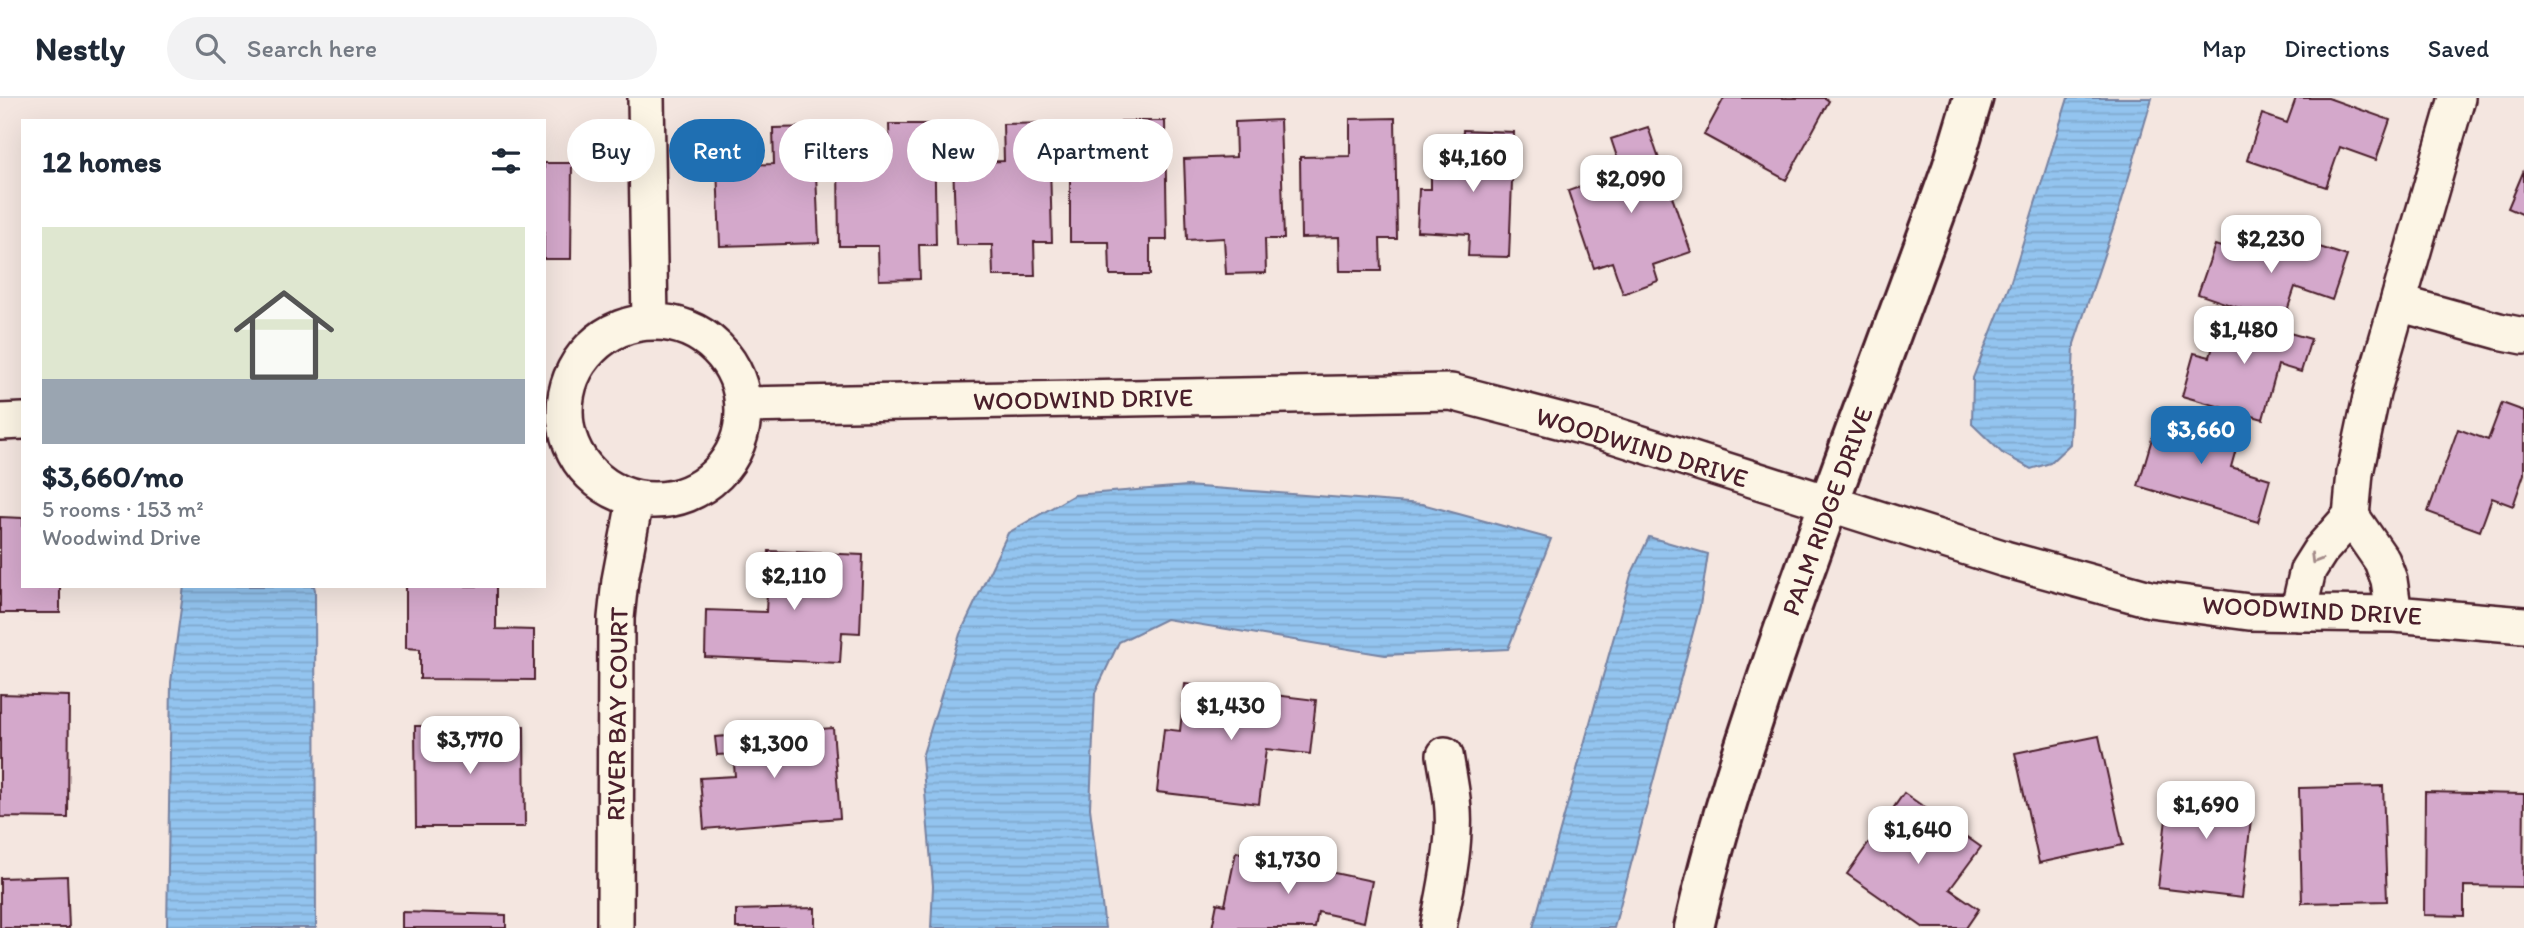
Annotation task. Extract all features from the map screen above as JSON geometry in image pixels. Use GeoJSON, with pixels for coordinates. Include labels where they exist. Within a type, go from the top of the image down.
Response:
{"type":"FeatureCollection","features":[{"type":"Feature","properties":{"kind":"street"},"geometry":{"type":"LineString","coordinates":[[646,98],[650,321]]}},
{"type":"Feature","properties":{"kind":"street","name":"PALM RIDGE DRIVE"},"geometry":{"type":"LineString","coordinates":[[1694,928],[1738,765],[1794,598],[1943,192],[1973,98]]}},
{"type":"Feature","properties":{"kind":"street"},"geometry":{"type":"LineString","coordinates":[[2298,613],[2308,570],[2320,551],[2351,516],[2361,438],[2457,98]]}},
{"type":"Feature","properties":{"kind":"street"},"geometry":{"type":"LineString","coordinates":[[2398,303],[2499,331],[2524,335]]}},
{"type":"Feature","properties":{"kind":"street"},"geometry":{"type":"LineString","coordinates":[[650,321],[681,324],[708,339],[736,374],[744,405],[741,431],[729,460],[718,473],[693,491],[663,500],[635,501],[614,492],[597,480],[570,442],[554,411],[580,359],[605,335],[634,323],[650,321]]}},
{"type":"Feature","properties":{"kind":"street","name":"WOODWIND DRIVE"},"geometry":{"type":"LineString","coordinates":[[744,405],[1451,392],[1604,432],[2005,559],[2150,599],[2249,612],[2394,614],[2524,625]]}},
{"type":"Feature","properties":{"kind":"street"},"geometry":{"type":"LineString","coordinates":[[0,422],[21,421]]}},
{"type":"Feature","properties":{"kind":"street","name":"RIVER BAY COURT"},"geometry":{"type":"LineString","coordinates":[[615,928],[616,618],[620,580],[635,501]]}},
{"type":"Feature","properties":{"kind":"street"},"geometry":{"type":"LineString","coordinates":[[2351,516],[2382,561],[2389,580],[2394,614]]}},
{"type":"Feature","properties":{"kind":"street"},"geometry":{"type":"LineString","coordinates":[[1438,928],[1450,867],[1454,829],[1452,794],[1445,755]]}},
{"type":"Feature","properties":{"kind":"water"},"geometry":{"type":"Polygon","coordinates":[[[2068,98],[2152,98],[2120,207],[2074,344],[2070,444],[2050,463],[2031,469],[2002,453],[1972,424],[1973,378],[2010,284],[2068,98]]]}},
{"type":"Feature","properties":{"kind":"water"},"geometry":{"type":"Polygon","coordinates":[[[1187,486],[1422,504],[1551,539],[1508,649],[1385,655],[1166,619],[1119,642],[1095,693],[1090,808],[1105,928],[931,928],[933,886],[922,757],[960,634],[1008,533],[1074,495],[1187,486]]]}},
{"type":"Feature","properties":{"kind":"water"},"geometry":{"type":"Polygon","coordinates":[[[1649,537],[1708,554],[1700,606],[1614,928],[1533,928],[1631,575],[1649,537]]]}},
{"type":"Feature","properties":{"kind":"water"},"geometry":{"type":"Polygon","coordinates":[[[184,588],[314,588],[316,928],[167,928],[171,682],[184,588]]]}},
{"type":"Feature","properties":{"kind":"building"},"geometry":{"type":"Polygon","coordinates":[[[1724,98],[1825,98],[1829,101],[1786,180],[1704,135],[1724,98]]]}},
{"type":"Feature","properties":{"kind":"building"},"geometry":{"type":"Polygon","coordinates":[[[2296,98],[2328,98],[2390,120],[2376,160],[2340,147],[2326,187],[2247,160],[2262,114],[2287,123],[2296,98]]]}},
{"type":"Feature","properties":{"kind":"building"},"geometry":{"type":"Polygon","coordinates":[[[1395,118],[1397,239],[1380,239],[1381,271],[1340,271],[1339,237],[1301,238],[1300,157],[1350,156],[1350,119],[1395,118]]]}},
{"type":"Feature","properties":{"kind":"building"},"geometry":{"type":"Polygon","coordinates":[[[1280,120],[1284,239],[1265,239],[1266,273],[1226,274],[1224,238],[1187,240],[1184,159],[1236,157],[1235,122],[1280,120]]]}},
{"type":"Feature","properties":{"kind":"building"},"geometry":{"type":"Polygon","coordinates":[[[893,124],[907,124],[907,182],[935,182],[936,245],[919,245],[920,279],[879,280],[878,246],[839,246],[838,182],[893,182],[893,124]]]}},
{"type":"Feature","properties":{"kind":"building"},"geometry":{"type":"Polygon","coordinates":[[[1003,124],[1013,124],[1013,182],[1050,182],[1052,242],[1034,242],[1035,276],[993,276],[992,245],[956,245],[954,182],[999,182],[999,161],[1004,161],[1003,124]]]}},
{"type":"Feature","properties":{"kind":"building"},"geometry":{"type":"Polygon","coordinates":[[[1648,127],[1691,252],[1653,265],[1658,281],[1623,294],[1612,262],[1594,268],[1568,191],[1622,172],[1611,139],[1648,127]]]}},
{"type":"Feature","properties":{"kind":"building"},"geometry":{"type":"Polygon","coordinates":[[[773,128],[779,128],[779,182],[816,182],[819,243],[720,246],[718,182],[765,182],[765,164],[774,164],[773,128]]]}},
{"type":"Feature","properties":{"kind":"building"},"geometry":{"type":"Polygon","coordinates":[[[1463,130],[1514,132],[1509,257],[1468,256],[1469,234],[1417,231],[1419,189],[1431,189],[1431,159],[1462,160],[1463,130]]]}},
{"type":"Feature","properties":{"kind":"building"},"geometry":{"type":"Polygon","coordinates":[[[546,163],[567,163],[567,182],[572,182],[571,259],[546,259],[546,163]]]}},
{"type":"Feature","properties":{"kind":"building"},"geometry":{"type":"Polygon","coordinates":[[[2524,170],[2524,215],[2508,208],[2524,170]]]}},
{"type":"Feature","properties":{"kind":"building"},"geometry":{"type":"Polygon","coordinates":[[[1070,182],[1166,182],[1167,240],[1150,240],[1150,275],[1110,275],[1109,242],[1070,242],[1070,182]]]}},
{"type":"Feature","properties":{"kind":"building"},"geometry":{"type":"Polygon","coordinates":[[[2261,228],[2347,256],[2332,300],[2295,287],[2283,323],[2198,294],[2215,245],[2252,257],[2261,228]]]}},
{"type":"Feature","properties":{"kind":"building"},"geometry":{"type":"Polygon","coordinates":[[[2222,314],[2311,339],[2301,372],[2278,365],[2263,419],[2182,396],[2194,353],[2210,357],[2222,314]]]}},
{"type":"Feature","properties":{"kind":"building"},"geometry":{"type":"Polygon","coordinates":[[[2502,403],[2524,411],[2524,474],[2513,506],[2492,498],[2480,531],[2428,512],[2458,429],[2488,440],[2502,403]]]}},
{"type":"Feature","properties":{"kind":"building"},"geometry":{"type":"Polygon","coordinates":[[[2161,408],[2241,431],[2231,467],[2270,479],[2258,522],[2138,486],[2161,408]]]}},
{"type":"Feature","properties":{"kind":"building"},"geometry":{"type":"Polygon","coordinates":[[[0,517],[21,518],[21,588],[60,588],[60,613],[0,613],[0,517]]]}},
{"type":"Feature","properties":{"kind":"building"},"geometry":{"type":"Polygon","coordinates":[[[769,551],[863,555],[860,633],[842,632],[840,663],[705,657],[706,610],[766,612],[769,551]]]}},
{"type":"Feature","properties":{"kind":"building"},"geometry":{"type":"Polygon","coordinates":[[[406,588],[496,588],[496,629],[534,630],[534,680],[420,679],[420,649],[406,648],[406,588]]]}},
{"type":"Feature","properties":{"kind":"building"},"geometry":{"type":"Polygon","coordinates":[[[1185,684],[1316,700],[1310,754],[1266,749],[1259,804],[1157,792],[1164,729],[1180,731],[1185,684]]]}},
{"type":"Feature","properties":{"kind":"building"},"geometry":{"type":"Polygon","coordinates":[[[0,694],[69,696],[68,818],[0,817],[0,694]]]}},
{"type":"Feature","properties":{"kind":"building"},"geometry":{"type":"Polygon","coordinates":[[[415,726],[524,726],[525,827],[416,827],[415,726]]]}},
{"type":"Feature","properties":{"kind":"building"},"geometry":{"type":"Polygon","coordinates":[[[833,728],[840,818],[704,829],[700,778],[735,776],[733,754],[717,755],[715,737],[833,728]]]}},
{"type":"Feature","properties":{"kind":"building"},"geometry":{"type":"Polygon","coordinates":[[[2099,736],[2123,845],[2039,863],[2015,753],[2099,736]]]}},
{"type":"Feature","properties":{"kind":"building"},"geometry":{"type":"Polygon","coordinates":[[[2170,784],[2254,794],[2242,898],[2158,888],[2170,784]]]}},
{"type":"Feature","properties":{"kind":"building"},"geometry":{"type":"Polygon","coordinates":[[[2383,786],[2387,901],[2302,903],[2299,788],[2383,786]]]}},
{"type":"Feature","properties":{"kind":"building"},"geometry":{"type":"Polygon","coordinates":[[[2425,792],[2524,794],[2523,887],[2464,886],[2464,916],[2424,915],[2425,792]]]}},
{"type":"Feature","properties":{"kind":"building"},"geometry":{"type":"Polygon","coordinates":[[[1904,793],[1981,847],[1950,889],[1979,909],[1966,928],[1924,928],[1847,874],[1904,793]]]}},
{"type":"Feature","properties":{"kind":"building"},"geometry":{"type":"Polygon","coordinates":[[[1236,852],[1372,881],[1364,922],[1318,912],[1315,928],[1212,928],[1217,903],[1225,905],[1236,852]]]}},
{"type":"Feature","properties":{"kind":"building"},"geometry":{"type":"Polygon","coordinates":[[[67,876],[69,928],[0,928],[0,878],[67,876]]]}},
{"type":"Feature","properties":{"kind":"building"},"geometry":{"type":"Polygon","coordinates":[[[815,908],[815,928],[736,928],[736,910],[815,908]]]}},
{"type":"Feature","properties":{"kind":"building"},"geometry":{"type":"Polygon","coordinates":[[[402,912],[506,915],[506,928],[402,928],[402,912]]]}}]}
